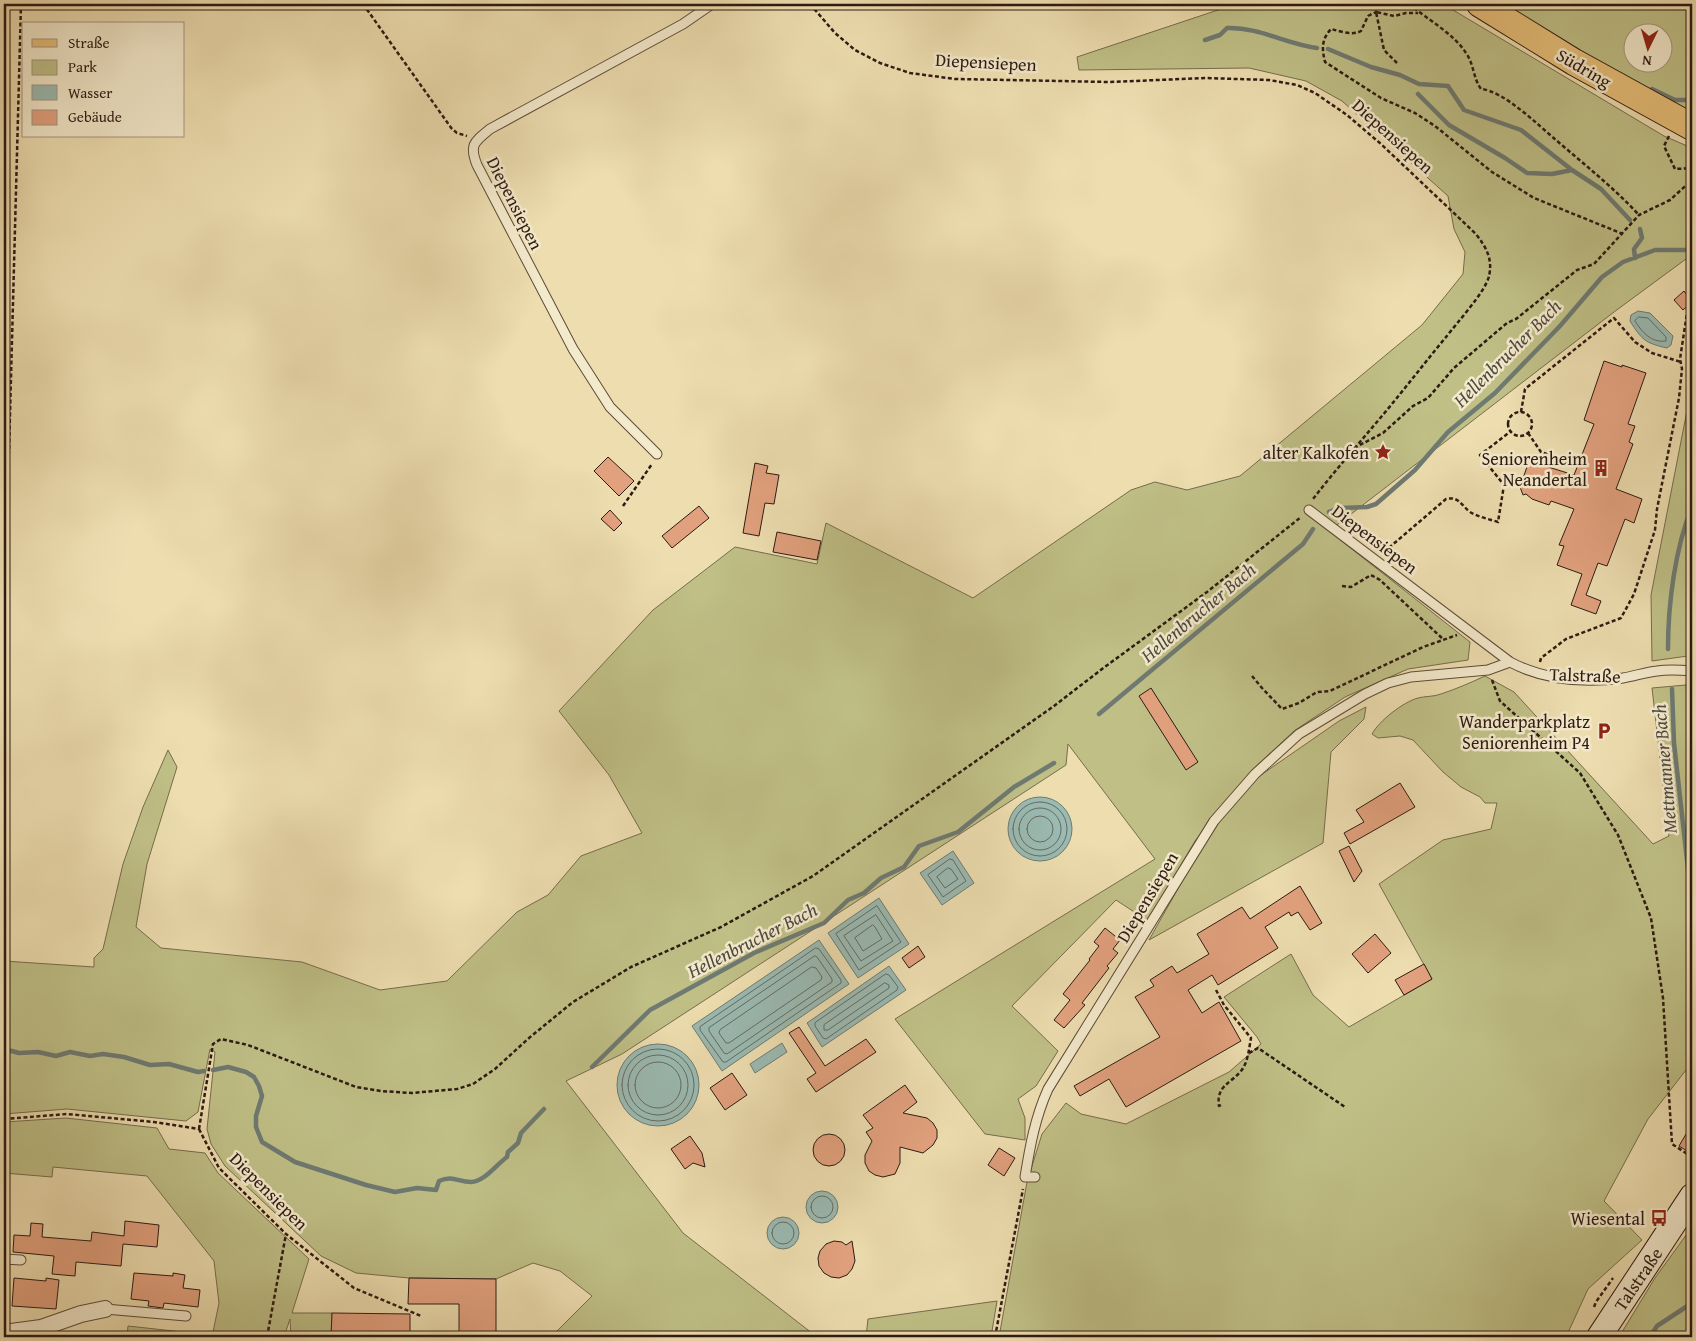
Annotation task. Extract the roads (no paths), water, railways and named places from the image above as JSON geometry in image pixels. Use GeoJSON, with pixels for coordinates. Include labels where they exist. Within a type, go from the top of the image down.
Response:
{"type":"FeatureCollection","features":[{"type":"Feature","properties":{"kind":"main road","name":"Südring"},"geometry":{"type":"LineString","coordinates":[[1480,4],[1681,130]]}},
{"type":"Feature","properties":{"kind":"main road","name":"Talstraße"},"geometry":{"type":"LineString","coordinates":[[1599,1337],[1692,1196]]}},
{"type":"Feature","properties":{"kind":"street"},"geometry":{"type":"LineString","coordinates":[[4,1333],[41,1328],[81,1314],[105,1309]]}},
{"type":"Feature","properties":{"kind":"lane","name":"Diepensiepen"},"geometry":{"type":"LineString","coordinates":[[657,454],[610,407],[573,348],[472,154],[476,140],[490,129],[683,24],[712,4]]}},
{"type":"Feature","properties":{"kind":"lane","name":"Diepensiepen"},"geometry":{"type":"LineString","coordinates":[[1309,510],[1510,662]]}},
{"type":"Feature","properties":{"kind":"lane","name":"Diepensiepen"},"geometry":{"type":"LineString","coordinates":[[1030,1177],[1031,1140],[1038,1112],[1048,1089],[1214,821],[1255,774],[1300,734],[1365,694],[1388,683],[1411,677],[1488,670],[1510,662]]}},
{"type":"Feature","properties":{"kind":"lane","name":"Talstraße"},"geometry":{"type":"LineString","coordinates":[[1510,662],[1536,673],[1567,678],[1606,679],[1659,670],[1692,670]]}},
{"type":"Feature","properties":{"kind":"lane"},"geometry":{"type":"LineString","coordinates":[[4,1259],[21,1260]]}},
{"type":"Feature","properties":{"kind":"lane"},"geometry":{"type":"LineString","coordinates":[[105,1309],[186,1316]]}},
{"type":"Feature","properties":{"kind":"water"},"geometry":{"type":"Polygon","coordinates":[[[1638,311],[1650,313],[1673,336],[1671,345],[1667,348],[1641,337],[1630,321],[1631,315],[1638,311]]]}},
{"type":"Feature","properties":{"kind":"water"},"geometry":{"type":"Polygon","coordinates":[[[1040,797],[1052,799],[1063,806],[1070,817],[1072,829],[1070,841],[1063,852],[1052,859],[1040,861],[1028,859],[1017,852],[1010,841],[1008,829],[1010,817],[1017,806],[1028,799],[1040,797]]]}},
{"type":"Feature","properties":{"kind":"water"},"geometry":{"type":"Polygon","coordinates":[[[953,851],[974,883],[942,905],[920,873],[953,851]]]}},
{"type":"Feature","properties":{"kind":"water"},"geometry":{"type":"Polygon","coordinates":[[[879,898],[909,944],[858,978],[828,933],[879,898]]]}},
{"type":"Feature","properties":{"kind":"water"},"geometry":{"type":"Polygon","coordinates":[[[819,940],[849,984],[722,1071],[692,1026],[819,940]]]}},
{"type":"Feature","properties":{"kind":"water"},"geometry":{"type":"Polygon","coordinates":[[[889,966],[906,990],[822,1047],[807,1023],[889,966]]]}},
{"type":"Feature","properties":{"kind":"water"},"geometry":{"type":"Polygon","coordinates":[[[782,1043],[787,1052],[755,1073],[750,1064],[782,1043]]]}},
{"type":"Feature","properties":{"kind":"water"},"geometry":{"type":"Polygon","coordinates":[[[650,1044],[666,1044],[681,1051],[692,1062],[699,1077],[696,1101],[687,1114],[666,1126],[650,1126],[635,1119],[624,1108],[617,1093],[617,1077],[624,1062],[635,1051],[650,1044]]]}},
{"type":"Feature","properties":{"kind":"water"},"geometry":{"type":"Polygon","coordinates":[[[822,1191],[834,1195],[838,1207],[834,1219],[822,1223],[810,1219],[806,1207],[810,1195],[822,1191]]]}},
{"type":"Feature","properties":{"kind":"water"},"geometry":{"type":"Polygon","coordinates":[[[783,1217],[795,1221],[799,1233],[795,1245],[783,1249],[771,1245],[767,1233],[771,1221],[783,1217]]]}},
{"type":"Feature","properties":{"kind":"waterway"},"geometry":{"type":"LineString","coordinates":[[1205,40],[1220,35],[1227,28],[1239,28],[1317,48]]}},
{"type":"Feature","properties":{"kind":"waterway"},"geometry":{"type":"LineString","coordinates":[[1328,49],[1371,67],[1400,75],[1419,84],[1448,86],[1464,110],[1521,130],[1572,170],[1601,189],[1630,220]]}},
{"type":"Feature","properties":{"kind":"waterway"},"geometry":{"type":"LineString","coordinates":[[1652,89],[1675,100],[1692,100]]}},
{"type":"Feature","properties":{"kind":"waterway"},"geometry":{"type":"LineString","coordinates":[[1418,94],[1449,125],[1527,173],[1552,174],[1572,170]]}},
{"type":"Feature","properties":{"kind":"waterway"},"geometry":{"type":"LineString","coordinates":[[1635,258],[1634,249],[1642,238],[1640,229]]}},
{"type":"Feature","properties":{"kind":"waterway","name":"Hellenbrucher Bach"},"geometry":{"type":"LineString","coordinates":[[1329,512],[1341,508],[1367,507],[1376,504],[1415,470],[1448,432],[1495,393],[1560,326],[1602,277],[1623,262],[1655,250],[1692,250]]}},
{"type":"Feature","properties":{"kind":"waterway","name":"Mettmanner Bach"},"geometry":{"type":"LineString","coordinates":[[1668,649],[1669,614],[1677,558],[1692,507]]}},
{"type":"Feature","properties":{"kind":"waterway","name":"Hellenbrucher Bach"},"geometry":{"type":"LineString","coordinates":[[1099,714],[1303,544],[1313,529]]}},
{"type":"Feature","properties":{"kind":"waterway","name":"Mettmanner Bach"},"geometry":{"type":"LineString","coordinates":[[1672,689],[1674,743],[1692,905]]}},
{"type":"Feature","properties":{"kind":"waterway","name":"Hellenbrucher Bach"},"geometry":{"type":"LineString","coordinates":[[592,1067],[650,1010],[754,953],[824,923],[848,900],[864,893],[881,878],[904,867],[919,846],[958,832],[1014,787],[1054,763]]}},
{"type":"Feature","properties":{"kind":"waterway","name":"Hellenbrucher Bach"},"geometry":{"type":"LineString","coordinates":[[4,1049],[19,1053],[38,1052],[56,1056],[70,1052],[90,1056],[103,1054],[124,1057],[150,1065],[169,1064],[198,1072],[204,1071]]}},
{"type":"Feature","properties":{"kind":"waterway","name":"Hellenbrucher Bach"},"geometry":{"type":"LineString","coordinates":[[213,1070],[228,1067],[246,1072],[254,1077],[262,1096],[256,1116],[256,1127],[262,1142],[295,1162],[366,1185],[395,1192],[417,1188],[436,1190],[439,1181],[444,1179],[466,1182],[481,1179],[507,1157],[508,1152],[518,1143],[521,1133],[544,1109]]}},
{"type":"Feature","properties":{"kind":"waterway","name":"Mettmanner Bach"},"geometry":{"type":"LineString","coordinates":[[1650,1337],[1657,1326],[1692,1303]]}},
{"type":"Feature","properties":{"kind":"place","name":"alter Kalkofen"},"geometry":{"type":"Point","coordinates":[1383,452]}},
{"type":"Feature","properties":{"kind":"place","name":"Seniorenheim Neandertal"},"geometry":{"type":"Point","coordinates":[1601,468]}},
{"type":"Feature","properties":{"kind":"place","name":"Wanderparkplatz Seniorenheim P4"},"geometry":{"type":"Point","coordinates":[1604,731]}},
{"type":"Feature","properties":{"kind":"place","name":"Wiesental"},"geometry":{"type":"Point","coordinates":[1659,1218]}}]}
